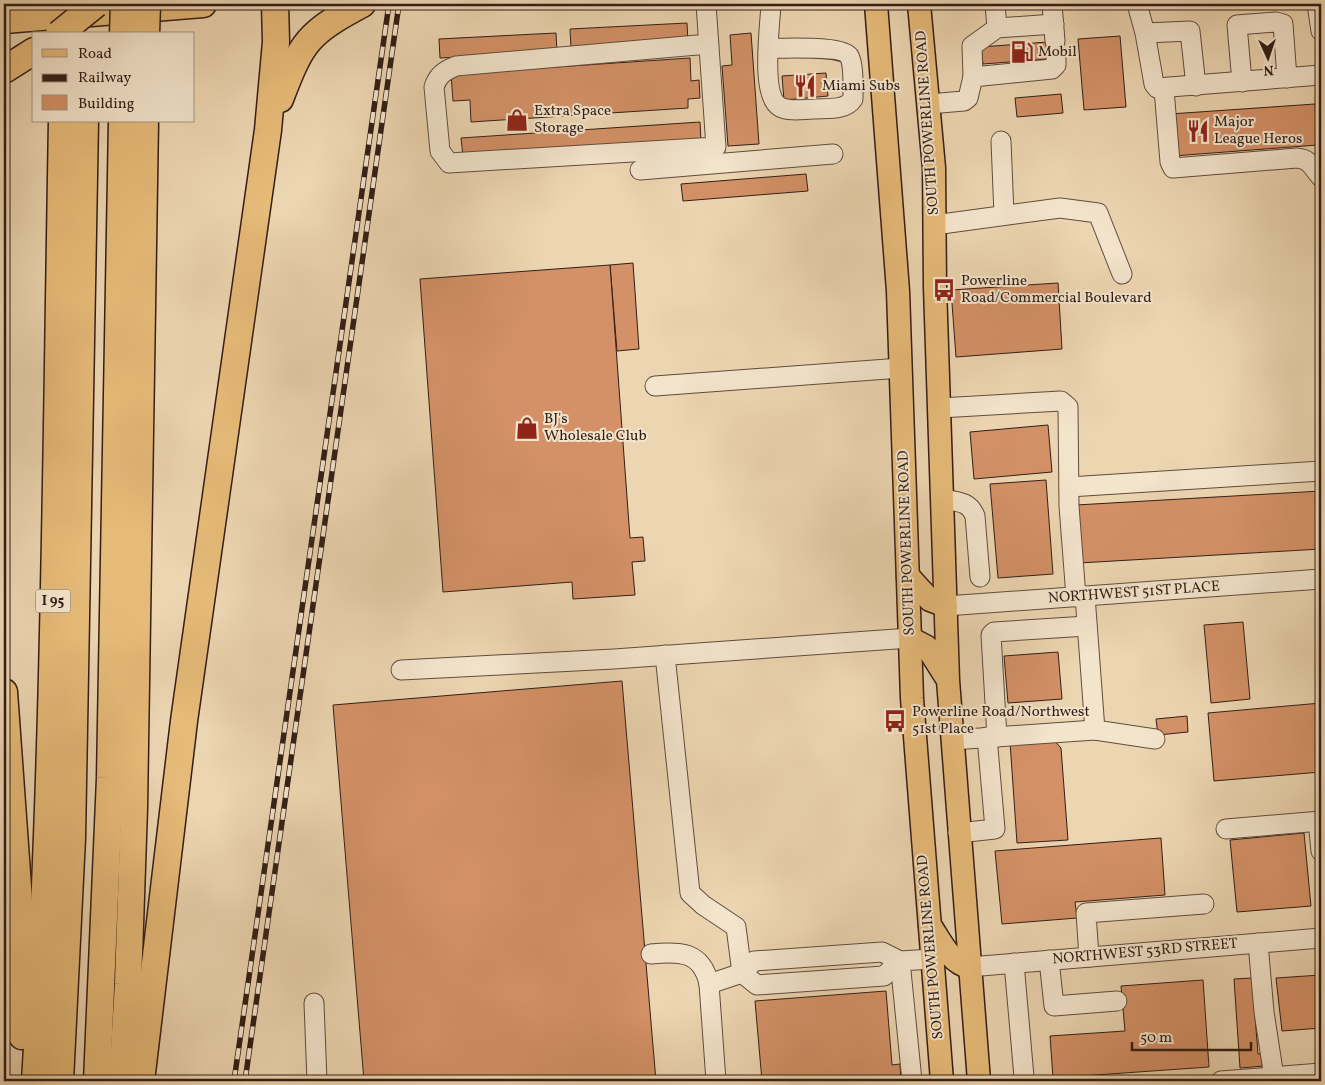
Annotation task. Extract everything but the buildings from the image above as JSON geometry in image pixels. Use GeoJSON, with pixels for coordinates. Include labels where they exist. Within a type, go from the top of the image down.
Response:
{"type":"FeatureCollection","features":[{"type":"Feature","properties":{"kind":"highway"},"geometry":{"type":"LineString","coordinates":[[63,32],[64,4]]}},
{"type":"Feature","properties":{"kind":"highway"},"geometry":{"type":"LineString","coordinates":[[86,32],[87,4]]}},
{"type":"Feature","properties":{"kind":"highway"},"geometry":{"type":"LineString","coordinates":[[61,32],[96,4]]}},
{"type":"Feature","properties":{"kind":"highway"},"geometry":{"type":"LineString","coordinates":[[123,32],[124,4]]}},
{"type":"Feature","properties":{"kind":"highway"},"geometry":{"type":"LineString","coordinates":[[146,32],[147,4]]}},
{"type":"Feature","properties":{"kind":"highway"},"geometry":{"type":"LineString","coordinates":[[4,20],[203,4]]}},
{"type":"Feature","properties":{"kind":"highway"},"geometry":{"type":"LineString","coordinates":[[141,1081],[184,721],[268,130],[276,42],[275,4]]}},
{"type":"Feature","properties":{"kind":"highway"},"geometry":{"type":"LineString","coordinates":[[268,130],[292,67],[304,46],[324,25],[362,4]]}},
{"type":"Feature","properties":{"kind":"highway"},"geometry":{"type":"LineString","coordinates":[[4,70],[32,52]]}},
{"type":"Feature","properties":{"kind":"highway","name":"I 95"},"geometry":{"type":"LineString","coordinates":[[35,1081],[45,924],[49,808],[62,122]]}},
{"type":"Feature","properties":{"kind":"highway"},"geometry":{"type":"LineString","coordinates":[[60,1081],[73,819],[85,122]]}},
{"type":"Feature","properties":{"kind":"highway"},"geometry":{"type":"LineString","coordinates":[[97,1081],[106,923],[111,741],[122,122]]}},
{"type":"Feature","properties":{"kind":"highway"},"geometry":{"type":"LineString","coordinates":[[122,1081],[128,984],[134,798],[145,122]]}},
{"type":"Feature","properties":{"kind":"highway"},"geometry":{"type":"LineString","coordinates":[[4,692],[21,934],[23,1081]]}},
{"type":"Feature","properties":{"kind":"main road","name":"SOUTH POWERLINE ROAD"},"geometry":{"type":"LineString","coordinates":[[876,4],[894,233],[901,368],[910,638],[929,924],[942,1081]]}},
{"type":"Feature","properties":{"kind":"main road","name":"SOUTH POWERLINE ROAD"},"geometry":{"type":"LineString","coordinates":[[919,4],[934,168],[934,225],[948,680],[958,833],[979,1081]]}},
{"type":"Feature","properties":{"kind":"main road"},"geometry":{"type":"LineString","coordinates":[[908,576],[930,600],[946,606]]}},
{"type":"Feature","properties":{"kind":"main road"},"geometry":{"type":"LineString","coordinates":[[910,638],[927,647],[948,680]]}},
{"type":"Feature","properties":{"kind":"main road"},"geometry":{"type":"LineString","coordinates":[[929,924],[953,958],[958,963],[970,967]]}},
{"type":"Feature","properties":{"kind":"street"},"geometry":{"type":"LineString","coordinates":[[706,4],[709,44],[716,146],[449,163],[440,151],[434,87],[437,78],[444,70],[456,66],[709,44]]}},
{"type":"Feature","properties":{"kind":"street"},"geometry":{"type":"LineString","coordinates":[[769,48],[833,49],[844,53],[850,59],[853,99],[851,103],[842,107],[787,110],[776,104],[770,94],[769,48],[771,4]]}},
{"type":"Feature","properties":{"kind":"street"},"geometry":{"type":"LineString","coordinates":[[995,4],[997,28]]}},
{"type":"Feature","properties":{"kind":"street"},"geometry":{"type":"LineString","coordinates":[[973,77],[1052,69],[1056,65],[1052,4]]}},
{"type":"Feature","properties":{"kind":"street"},"geometry":{"type":"LineString","coordinates":[[1137,4],[1145,33],[1154,84],[1157,88],[1164,89],[1321,75]]}},
{"type":"Feature","properties":{"kind":"street"},"geometry":{"type":"LineString","coordinates":[[1318,4],[1321,31]]}},
{"type":"Feature","properties":{"kind":"street"},"geometry":{"type":"LineString","coordinates":[[1242,82],[1237,26],[1276,22],[1283,24],[1287,78]]}},
{"type":"Feature","properties":{"kind":"street"},"geometry":{"type":"LineString","coordinates":[[929,104],[964,101],[968,98],[973,77],[972,46],[997,28],[1055,41]]}},
{"type":"Feature","properties":{"kind":"street"},"geometry":{"type":"LineString","coordinates":[[1145,33],[1190,31],[1196,86]]}},
{"type":"Feature","properties":{"kind":"street"},"geometry":{"type":"LineString","coordinates":[[850,59],[880,57]]}},
{"type":"Feature","properties":{"kind":"street"},"geometry":{"type":"LineString","coordinates":[[1164,89],[1170,162],[1173,168],[1304,158],[1312,164],[1321,177]]}},
{"type":"Feature","properties":{"kind":"street"},"geometry":{"type":"LineString","coordinates":[[1001,141],[1004,215]]}},
{"type":"Feature","properties":{"kind":"street"},"geometry":{"type":"LineString","coordinates":[[640,170],[832,154]]}},
{"type":"Feature","properties":{"kind":"street"},"geometry":{"type":"LineString","coordinates":[[934,225],[1060,208],[1098,213],[1122,274]]}},
{"type":"Feature","properties":{"kind":"street"},"geometry":{"type":"LineString","coordinates":[[656,386],[901,368]]}},
{"type":"Feature","properties":{"kind":"street"},"geometry":{"type":"LineString","coordinates":[[940,408],[1061,401],[1068,407],[1070,418],[1069,487],[1081,597],[1087,626],[1095,730]]}},
{"type":"Feature","properties":{"kind":"street"},"geometry":{"type":"LineString","coordinates":[[1069,487],[1321,471]]}},
{"type":"Feature","properties":{"kind":"street"},"geometry":{"type":"LineString","coordinates":[[943,499],[967,503],[972,508],[975,516],[980,577]]}},
{"type":"Feature","properties":{"kind":"street","name":"NORTHWEST 51ST PLACE"},"geometry":{"type":"LineString","coordinates":[[946,606],[1321,578]]}},
{"type":"Feature","properties":{"kind":"street"},"geometry":{"type":"LineString","coordinates":[[993,603],[989,620],[994,632]]}},
{"type":"Feature","properties":{"kind":"street"},"geometry":{"type":"LineString","coordinates":[[994,632],[1087,626]]}},
{"type":"Feature","properties":{"kind":"street"},"geometry":{"type":"LineString","coordinates":[[958,833],[994,829],[989,640],[994,632]]}},
{"type":"Feature","properties":{"kind":"street"},"geometry":{"type":"LineString","coordinates":[[401,670],[666,655],[910,638]]}},
{"type":"Feature","properties":{"kind":"street"},"geometry":{"type":"LineString","coordinates":[[666,655],[690,893],[702,905],[736,927],[742,973],[757,985],[884,976],[900,962]]}},
{"type":"Feature","properties":{"kind":"street"},"geometry":{"type":"LineString","coordinates":[[952,740],[1095,730],[1155,739]]}},
{"type":"Feature","properties":{"kind":"street"},"geometry":{"type":"LineString","coordinates":[[1226,829],[1320,821],[1321,851]]}},
{"type":"Feature","properties":{"kind":"street"},"geometry":{"type":"LineString","coordinates":[[1089,957],[1086,912],[1204,904]]}},
{"type":"Feature","properties":{"kind":"street","name":"NORTHWEST 53RD STREET"},"geometry":{"type":"LineString","coordinates":[[970,967],[1321,938]]}},
{"type":"Feature","properties":{"kind":"street"},"geometry":{"type":"LineString","coordinates":[[1258,943],[1264,1012],[1274,1077]]}},
{"type":"Feature","properties":{"kind":"street"},"geometry":{"type":"LineString","coordinates":[[651,954],[669,952],[692,956],[706,970],[709,984],[716,1081]]}},
{"type":"Feature","properties":{"kind":"street"},"geometry":{"type":"LineString","coordinates":[[709,984],[742,973],[754,961],[882,952],[900,962],[932,959]]}},
{"type":"Feature","properties":{"kind":"street"},"geometry":{"type":"LineString","coordinates":[[836,956],[838,979]]}},
{"type":"Feature","properties":{"kind":"street"},"geometry":{"type":"LineString","coordinates":[[1049,960],[1054,1006],[1118,1001]]}},
{"type":"Feature","properties":{"kind":"street"},"geometry":{"type":"LineString","coordinates":[[900,962],[912,1081]]}},
{"type":"Feature","properties":{"kind":"street"},"geometry":{"type":"LineString","coordinates":[[1014,964],[1024,1077]]}},
{"type":"Feature","properties":{"kind":"street"},"geometry":{"type":"LineString","coordinates":[[314,1002],[317,1081]]}},
{"type":"Feature","properties":{"kind":"street"},"geometry":{"type":"LineString","coordinates":[[1221,1081],[1274,1077],[1300,1078],[1321,1073]]}},
{"type":"Feature","properties":{"kind":"railway"},"geometry":{"type":"LineString","coordinates":[[234,1081],[389,4]]}},
{"type":"Feature","properties":{"kind":"railway"},"geometry":{"type":"LineString","coordinates":[[245,1081],[399,4]]}},
{"type":"Feature","properties":{"kind":"place","name":"Mobil"},"geometry":{"type":"Point","coordinates":[1022,52]}},
{"type":"Feature","properties":{"kind":"place","name":"Miami Subs"},"geometry":{"type":"Point","coordinates":[805,86]}},
{"type":"Feature","properties":{"kind":"place","name":"Extra Space Storage"},"geometry":{"type":"Point","coordinates":[517,120]}},
{"type":"Feature","properties":{"kind":"place","name":"Major League Heros"},"geometry":{"type":"Point","coordinates":[1198,131]}},
{"type":"Feature","properties":{"kind":"place","name":"Powerline Road/Commercial Boulevard"},"geometry":{"type":"Point","coordinates":[944,290]}},
{"type":"Feature","properties":{"kind":"place","name":"BJ's Wholesale Club"},"geometry":{"type":"Point","coordinates":[527,428]}},
{"type":"Feature","properties":{"kind":"place","name":"Powerline Road/Northwest 51st Place"},"geometry":{"type":"Point","coordinates":[895,721]}}]}
